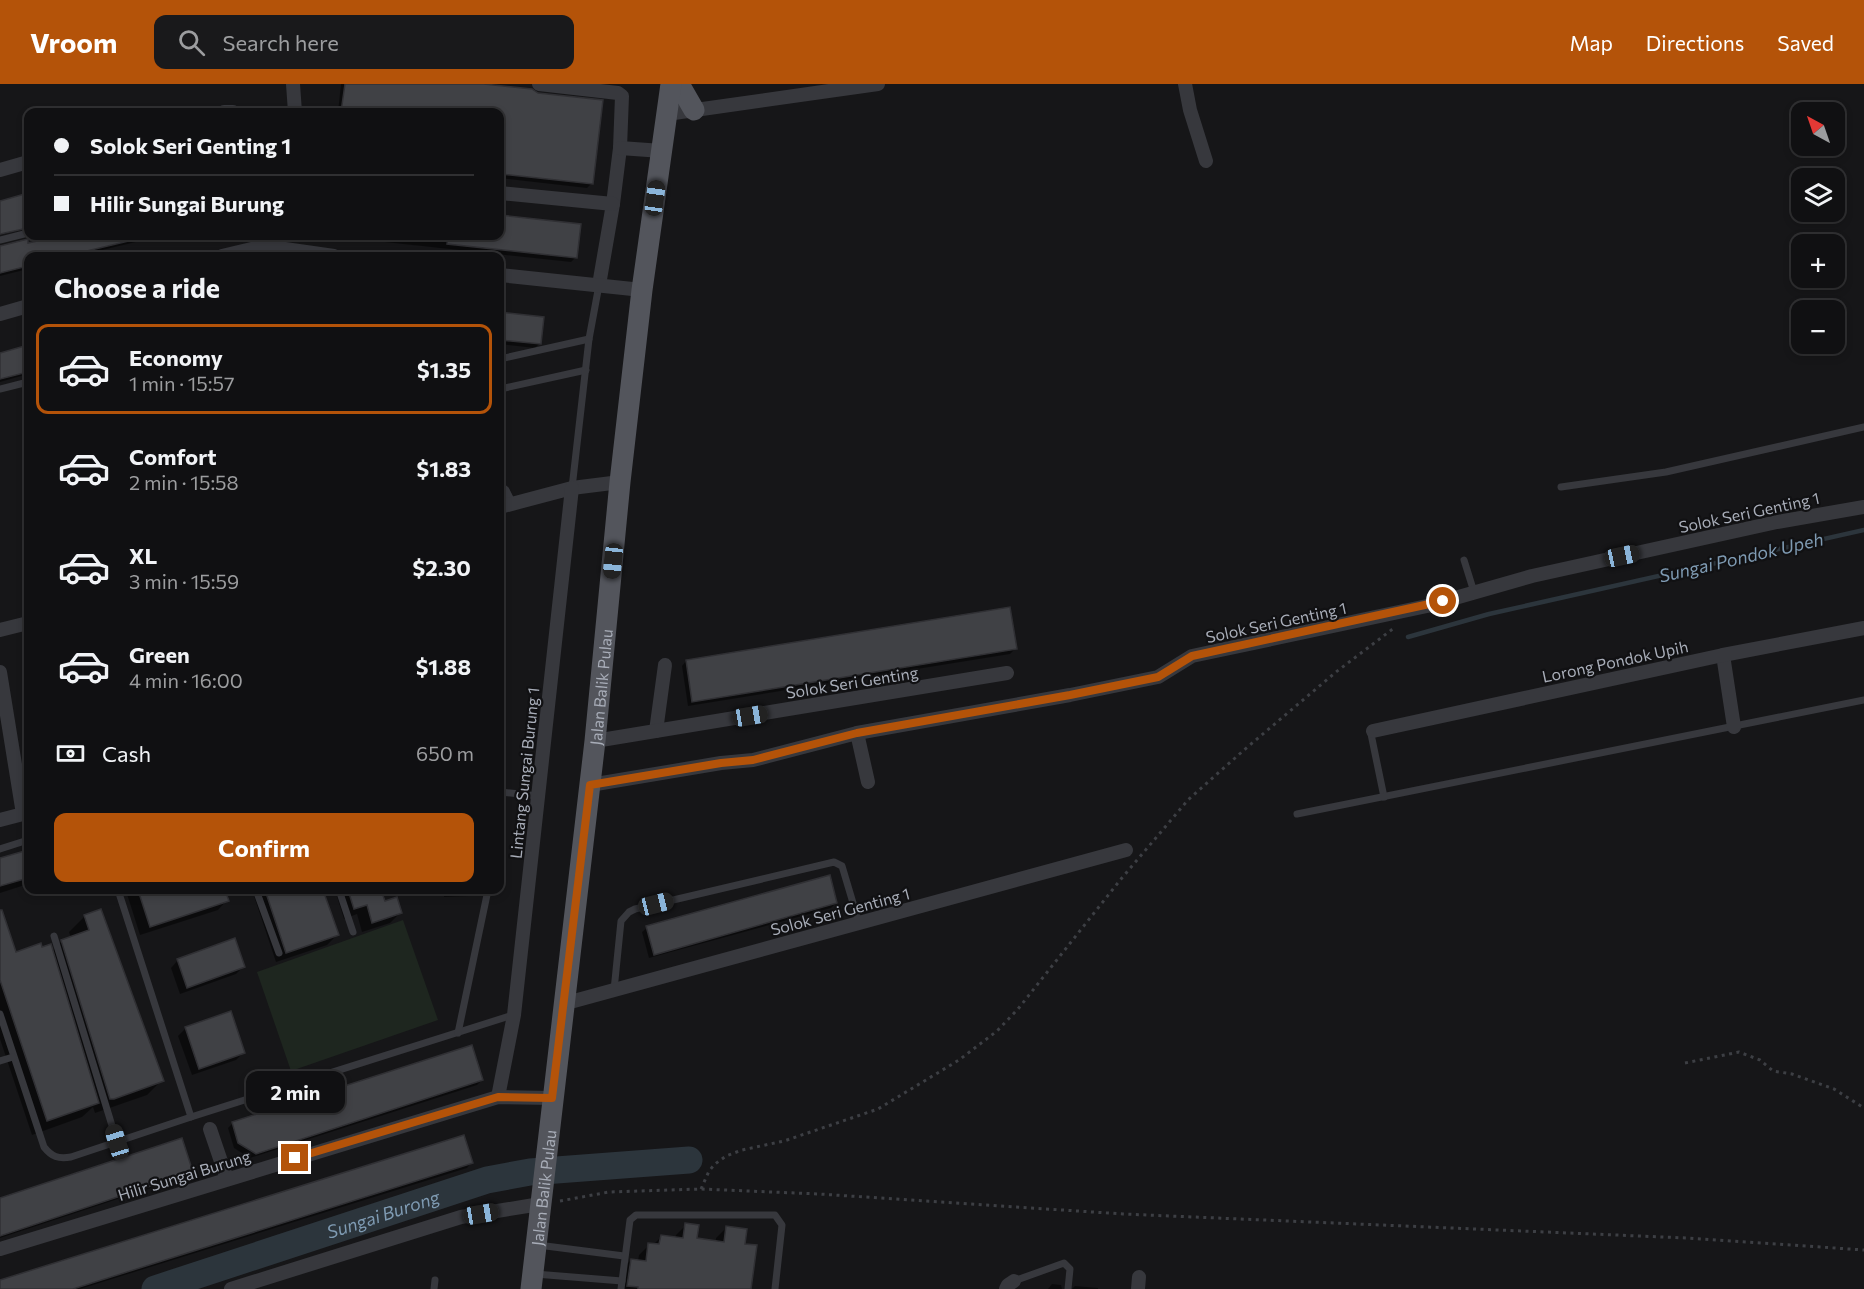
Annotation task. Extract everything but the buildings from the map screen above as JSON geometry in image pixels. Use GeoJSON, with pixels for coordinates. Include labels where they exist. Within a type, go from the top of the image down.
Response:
{"type":"FeatureCollection","features":[{"type":"Feature","properties":{"kind":"main road","name":"Jalan Balik Pulau"},"geometry":{"type":"LineString","coordinates":[[531,1282],[595,741],[620,482],[642,290],[671,84]]}},
{"type":"Feature","properties":{"kind":"main road"},"geometry":{"type":"LineString","coordinates":[[679,84],[694,110]]}},
{"type":"Feature","properties":{"kind":"street"},"geometry":{"type":"LineString","coordinates":[[293,84],[295,108]]}},
{"type":"Feature","properties":{"kind":"street"},"geometry":{"type":"LineString","coordinates":[[539,84],[618,93],[623,99],[613,204],[599,285]]}},
{"type":"Feature","properties":{"kind":"street"},"geometry":{"type":"LineString","coordinates":[[667,114],[878,84]]}},
{"type":"Feature","properties":{"kind":"street"},"geometry":{"type":"LineString","coordinates":[[1185,84],[1190,110],[1206,162]]}},
{"type":"Feature","properties":{"kind":"street"},"geometry":{"type":"LineString","coordinates":[[620,147],[662,151]]}},
{"type":"Feature","properties":{"kind":"street"},"geometry":{"type":"LineString","coordinates":[[0,170],[24,163]]}},
{"type":"Feature","properties":{"kind":"street"},"geometry":{"type":"LineString","coordinates":[[504,193],[613,204]]}},
{"type":"Feature","properties":{"kind":"street"},"geometry":{"type":"LineString","coordinates":[[239,252],[265,246],[306,252]]}},
{"type":"Feature","properties":{"kind":"street"},"geometry":{"type":"LineString","coordinates":[[504,275],[642,290]]}},
{"type":"Feature","properties":{"kind":"street"},"geometry":{"type":"LineString","coordinates":[[0,314],[24,307]]}},
{"type":"Feature","properties":{"kind":"street"},"geometry":{"type":"LineString","coordinates":[[506,506],[572,488],[620,482]]}},
{"type":"Feature","properties":{"kind":"street","name":"Lintang Sungai Burung 1"},"geometry":{"type":"LineString","coordinates":[[498,1097],[514,1015],[572,488]]}},
{"type":"Feature","properties":{"kind":"street","name":"Solok Seri Genting 1"},"geometry":{"type":"LineString","coordinates":[[590,785],[721,763],[753,760],[857,733],[1158,677],[1192,656],[1427,606],[1532,576],[1778,522],[1864,507]]}},
{"type":"Feature","properties":{"kind":"street"},"geometry":{"type":"LineString","coordinates":[[0,630],[24,624]]}},
{"type":"Feature","properties":{"kind":"street","name":"Lorong Pondok Upih"},"geometry":{"type":"LineString","coordinates":[[1373,731],[1723,655],[1864,628]]}},
{"type":"Feature","properties":{"kind":"street"},"geometry":{"type":"LineString","coordinates":[[1723,655],[1734,727]]}},
{"type":"Feature","properties":{"kind":"street"},"geometry":{"type":"LineString","coordinates":[[656,731],[665,665]]}},
{"type":"Feature","properties":{"kind":"street"},"geometry":{"type":"LineString","coordinates":[[0,672],[2,696],[24,803]]}},
{"type":"Feature","properties":{"kind":"street","name":"Solok Seri Genting"},"geometry":{"type":"LineString","coordinates":[[595,741],[1007,673]]}},
{"type":"Feature","properties":{"kind":"street"},"geometry":{"type":"LineString","coordinates":[[857,733],[868,782]]}},
{"type":"Feature","properties":{"kind":"street"},"geometry":{"type":"LineString","coordinates":[[0,820],[24,814]]}},
{"type":"Feature","properties":{"kind":"street","name":"Solok Seri Genting 1"},"geometry":{"type":"LineString","coordinates":[[563,1004],[1126,850]]}},
{"type":"Feature","properties":{"kind":"street","name":"Hilir Sungai Burung"},"geometry":{"type":"LineString","coordinates":[[0,1249],[498,1097],[552,1098]]}},
{"type":"Feature","properties":{"kind":"street"},"geometry":{"type":"LineString","coordinates":[[210,1129],[227,1179]]}},
{"type":"Feature","properties":{"kind":"street"},"geometry":{"type":"LineString","coordinates":[[231,1289],[461,1217],[540,1204]]}},
{"type":"Feature","properties":{"kind":"lane"},"geometry":{"type":"LineString","coordinates":[[0,240],[24,234]]}},
{"type":"Feature","properties":{"kind":"lane"},"geometry":{"type":"LineString","coordinates":[[572,488],[589,339],[599,285]]}},
{"type":"Feature","properties":{"kind":"lane"},"geometry":{"type":"LineString","coordinates":[[504,358],[589,339]]}},
{"type":"Feature","properties":{"kind":"lane"},"geometry":{"type":"LineString","coordinates":[[504,388],[586,370]]}},
{"type":"Feature","properties":{"kind":"lane"},"geometry":{"type":"LineString","coordinates":[[0,389],[24,383]]}},
{"type":"Feature","properties":{"kind":"lane"},"geometry":{"type":"LineString","coordinates":[[1561,487],[1666,472],[1864,427]]}},
{"type":"Feature","properties":{"kind":"lane"},"geometry":{"type":"LineString","coordinates":[[504,488],[506,506]]}},
{"type":"Feature","properties":{"kind":"lane"},"geometry":{"type":"LineString","coordinates":[[1464,560],[1474,592]]}},
{"type":"Feature","properties":{"kind":"lane"},"geometry":{"type":"LineString","coordinates":[[1297,814],[1864,700]]}},
{"type":"Feature","properties":{"kind":"lane"},"geometry":{"type":"LineString","coordinates":[[1373,731],[1371,734],[1384,797]]}},
{"type":"Feature","properties":{"kind":"lane"},"geometry":{"type":"LineString","coordinates":[[504,792],[539,796]]}},
{"type":"Feature","properties":{"kind":"lane"},"geometry":{"type":"LineString","coordinates":[[0,849],[24,841]]}},
{"type":"Feature","properties":{"kind":"lane"},"geometry":{"type":"LineString","coordinates":[[614,990],[621,921],[635,909],[834,862],[842,866],[860,923]]}},
{"type":"Feature","properties":{"kind":"lane"},"geometry":{"type":"LineString","coordinates":[[119,894],[191,1117]]}},
{"type":"Feature","properties":{"kind":"lane"},"geometry":{"type":"LineString","coordinates":[[257,894],[279,953]]}},
{"type":"Feature","properties":{"kind":"lane"},"geometry":{"type":"LineString","coordinates":[[340,894],[353,932]]}},
{"type":"Feature","properties":{"kind":"lane"},"geometry":{"type":"LineString","coordinates":[[458,1033],[487,894]]}},
{"type":"Feature","properties":{"kind":"lane"},"geometry":{"type":"LineString","coordinates":[[54,936],[117,1142]]}},
{"type":"Feature","properties":{"kind":"lane"},"geometry":{"type":"LineString","coordinates":[[0,1014],[44,1148],[51,1155],[60,1159],[514,1015]]}},
{"type":"Feature","properties":{"kind":"lane"},"geometry":{"type":"LineString","coordinates":[[0,1061],[13,1057]]}},
{"type":"Feature","properties":{"kind":"lane"},"geometry":{"type":"LineString","coordinates":[[531,1282],[621,1285],[630,1220],[636,1215],[775,1215],[782,1225],[775,1289]]}},
{"type":"Feature","properties":{"kind":"lane"},"geometry":{"type":"LineString","coordinates":[[536,1244],[624,1256]]}},
{"type":"Feature","properties":{"kind":"lane"},"geometry":{"type":"LineString","coordinates":[[1010,1285],[1064,1263],[1070,1269],[1068,1289]]}},
{"type":"Feature","properties":{"kind":"lane"},"geometry":{"type":"LineString","coordinates":[[434,1289],[435,1280]]}},
{"type":"Feature","properties":{"kind":"path"},"geometry":{"type":"LineString","coordinates":[[701,1189],[715,1164],[726,1156],[742,1150],[784,1141],[878,1109],[959,1060],[997,1031],[1018,1009],[1121,879],[1188,800],[1336,672],[1376,640],[1402,623]]}},
{"type":"Feature","properties":{"kind":"path"},"geometry":{"type":"LineString","coordinates":[[1685,1063],[1739,1052],[1760,1060],[1773,1071],[1792,1074],[1834,1089],[1864,1108]]}},
{"type":"Feature","properties":{"kind":"path"},"geometry":{"type":"LineString","coordinates":[[540,1204],[609,1192],[701,1189],[1123,1214],[1686,1238],[1864,1250]]}},
{"type":"Feature","properties":{"kind":"shaded area"},"geometry":{"type":"Polygon","coordinates":[[[403,920],[438,1020],[291,1071],[257,972],[403,920]]]}},
{"type":"Feature","properties":{"kind":"waterway","name":"Sungai Pondok Upeh"},"geometry":{"type":"LineString","coordinates":[[1408,637],[1489,614],[1864,530]]}},
{"type":"Feature","properties":{"kind":"waterway","name":"Sungai Burong"},"geometry":{"type":"LineString","coordinates":[[155,1289],[487,1180],[530,1172],[689,1160]]}},
{"type":"Feature","properties":{"kind":"route"},"geometry":{"type":"LineString","coordinates":[[295,1158],[498,1097],[552,1098],[590,785],[721,763],[753,760],[857,733],[1158,677],[1192,656],[1443,601]]}}]}
